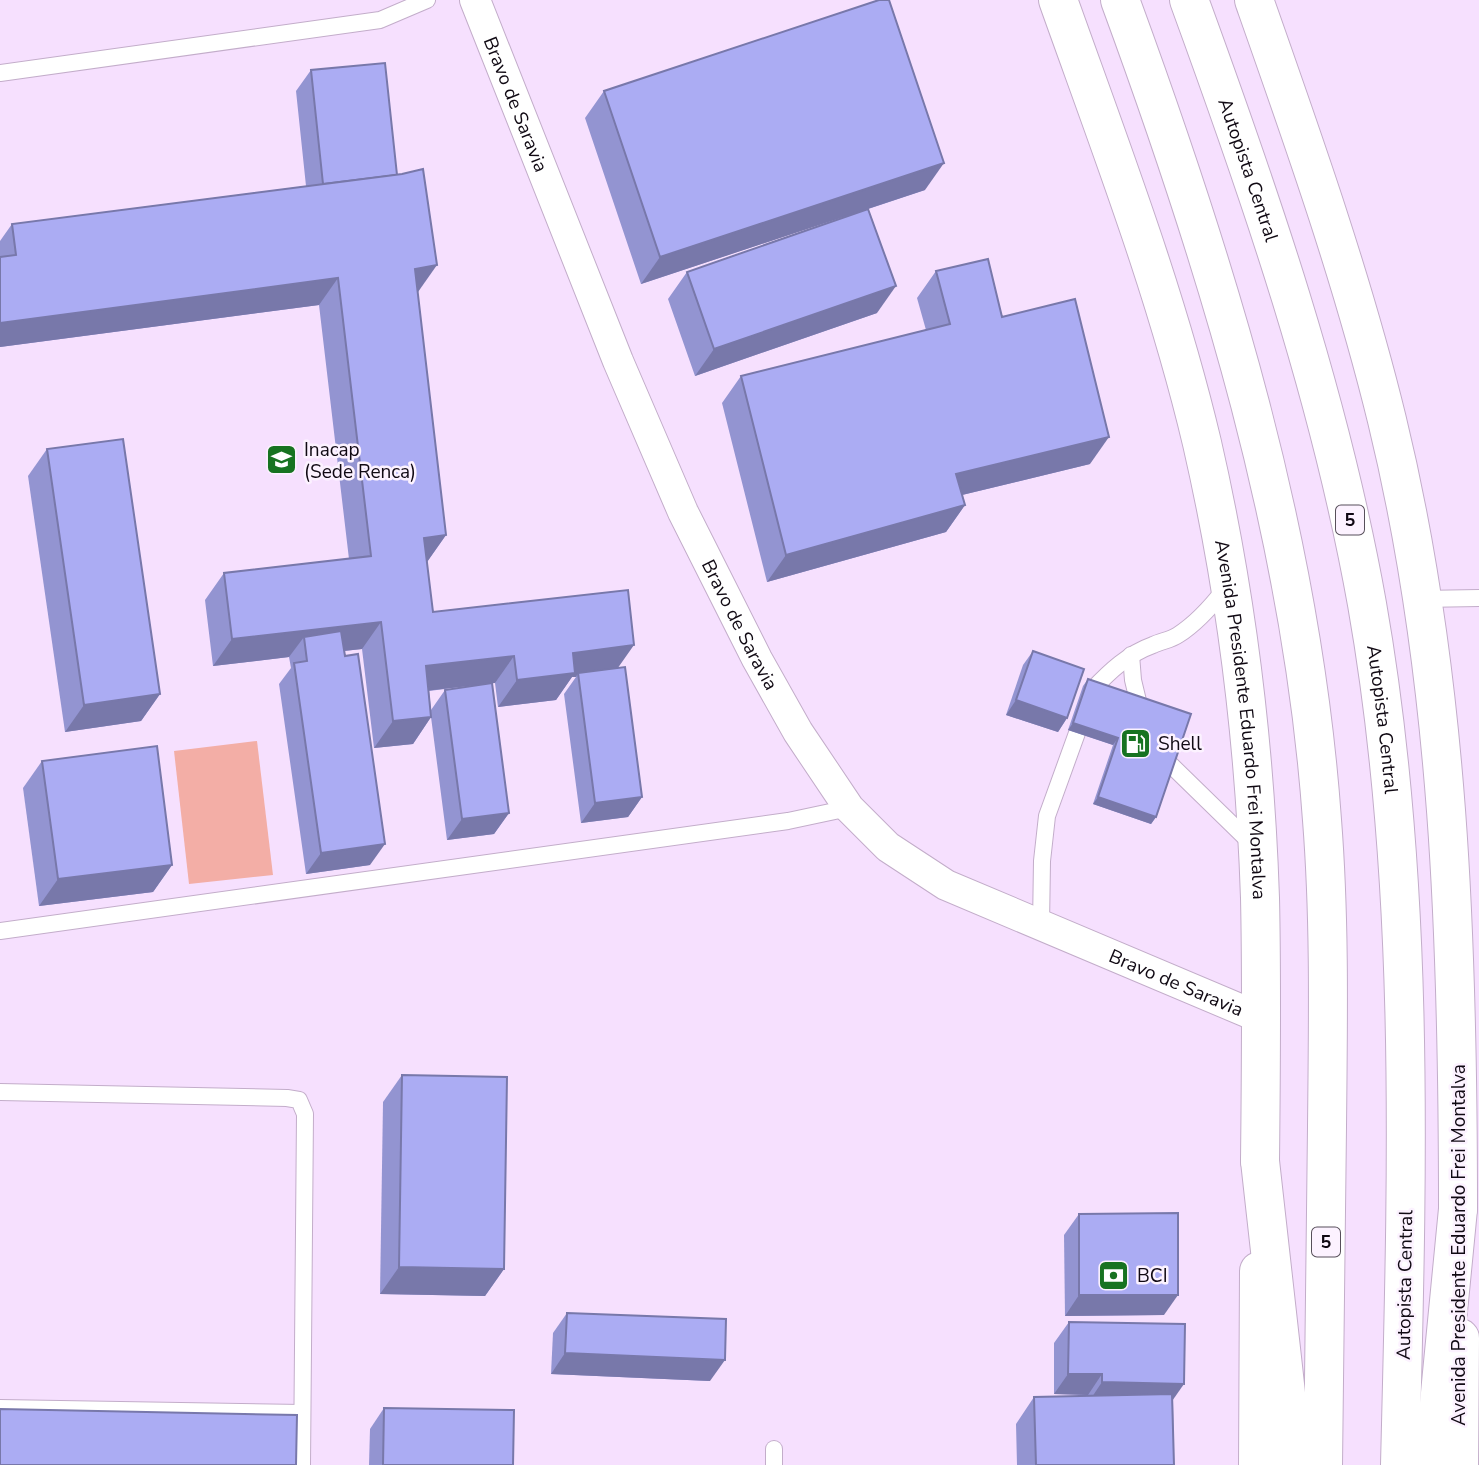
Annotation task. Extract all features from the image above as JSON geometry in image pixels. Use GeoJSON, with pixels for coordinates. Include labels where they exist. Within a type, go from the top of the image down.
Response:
{"type":"FeatureCollection","features":[{"type":"Feature","properties":{"kind":"main road","name":"Avenida Presidente Eduardo Frei Montalva"},"geometry":{"type":"LineString","coordinates":[[1058,0],[1131,205],[1180,363],[1202,442],[1228,584],[1246,717],[1257,849],[1261,1018],[1258,1465]]}},
{"type":"Feature","properties":{"kind":"main road","name":"5"},"geometry":{"type":"LineString","coordinates":[[1120,0],[1166,126],[1254,418],[1279,519],[1296,608],[1312,720],[1328,919],[1323,1465]]}},
{"type":"Feature","properties":{"kind":"main road","name":"Autopista Central"},"geometry":{"type":"LineString","coordinates":[[1189,0],[1228,105],[1293,302],[1325,411],[1367,604],[1382,702],[1392,791],[1404,970],[1405,1269],[1400,1465]]}},
{"type":"Feature","properties":{"kind":"main road","name":"Avenida Presidente Eduardo Frei Montalva"},"geometry":{"type":"LineString","coordinates":[[1254,0],[1338,244],[1387,421],[1421,599],[1434,687],[1451,859],[1457,1024],[1458,1209],[1467,1364],[1459,1465]]}},
{"type":"Feature","properties":{"kind":"main road"},"geometry":{"type":"LineString","coordinates":[[1260,1161],[1294,1465]]}},
{"type":"Feature","properties":{"kind":"main road"},"geometry":{"type":"LineString","coordinates":[[1433,1465],[1458,1209]]}},
{"type":"Feature","properties":{"kind":"street","name":"Bravo de Saravia"},"geometry":{"type":"LineString","coordinates":[[475,0],[618,361],[683,512],[770,683],[798,732],[849,808],[888,847],[946,885],[1261,1018]]}},
{"type":"Feature","properties":{"kind":"lane"},"geometry":{"type":"LineString","coordinates":[[0,73],[380,20],[427,0]]}},
{"type":"Feature","properties":{"kind":"lane"},"geometry":{"type":"LineString","coordinates":[[1092,690],[1110,671],[1131,655],[1175,638],[1188,629],[1200,619],[1228,584]]}},
{"type":"Feature","properties":{"kind":"lane"},"geometry":{"type":"LineString","coordinates":[[1421,599],[1479,598]]}},
{"type":"Feature","properties":{"kind":"lane"},"geometry":{"type":"LineString","coordinates":[[1131,655],[1133,681],[1139,705]]}},
{"type":"Feature","properties":{"kind":"lane"},"geometry":{"type":"LineString","coordinates":[[1041,925],[1042,862],[1047,816],[1077,733]]}},
{"type":"Feature","properties":{"kind":"lane"},"geometry":{"type":"LineString","coordinates":[[1171,765],[1257,849]]}},
{"type":"Feature","properties":{"kind":"lane"},"geometry":{"type":"LineString","coordinates":[[0,931],[788,821],[849,808]]}},
{"type":"Feature","properties":{"kind":"lane"},"geometry":{"type":"LineString","coordinates":[[0,1092],[299,1100],[305,1114],[302,1465]]}},
{"type":"Feature","properties":{"kind":"lane"},"geometry":{"type":"LineString","coordinates":[[0,1408],[302,1413]]}},
{"type":"Feature","properties":{"kind":"shaded area"},"geometry":{"type":"Polygon","coordinates":[[[257,741],[273,875],[189,884],[174,751],[257,741]]]}},
{"type":"Feature","properties":{"kind":"building"},"geometry":{"type":"Polygon","coordinates":[[[879,0],[889,0],[944,163],[660,257],[604,91],[879,0]]]}},
{"type":"Feature","properties":{"kind":"building"},"geometry":{"type":"Polygon","coordinates":[[[385,63],[397,175],[323,184],[311,70],[385,63]]]}},
{"type":"Feature","properties":{"kind":"building"},"geometry":{"type":"Polygon","coordinates":[[[423,169],[437,265],[415,269],[446,535],[424,538],[433,612],[628,590],[634,645],[573,653],[575,673],[517,680],[514,656],[426,666],[431,717],[393,721],[381,622],[232,639],[224,573],[371,556],[338,278],[0,323],[0,257],[16,255],[12,224],[402,174],[423,169]]]}},
{"type":"Feature","properties":{"kind":"building"},"geometry":{"type":"Polygon","coordinates":[[[868,209],[896,286],[714,349],[687,272],[868,209]]]}},
{"type":"Feature","properties":{"kind":"building"},"geometry":{"type":"Polygon","coordinates":[[[988,259],[1002,317],[1075,299],[1109,437],[956,474],[965,505],[786,555],[741,376],[950,324],[936,271],[988,259]]]}},
{"type":"Feature","properties":{"kind":"building"},"geometry":{"type":"Polygon","coordinates":[[[123,439],[160,694],[84,705],[47,449],[123,439]]]}},
{"type":"Feature","properties":{"kind":"building"},"geometry":{"type":"Polygon","coordinates":[[[341,631],[345,656],[358,654],[385,844],[321,853],[294,663],[307,661],[304,637],[341,631]]]}},
{"type":"Feature","properties":{"kind":"building"},"geometry":{"type":"Polygon","coordinates":[[[1033,651],[1084,669],[1067,718],[1016,700],[1033,651]]]}},
{"type":"Feature","properties":{"kind":"building"},"geometry":{"type":"Polygon","coordinates":[[[625,667],[642,797],[595,803],[578,673],[625,667]]]}},
{"type":"Feature","properties":{"kind":"building"},"geometry":{"type":"Polygon","coordinates":[[[1088,679],[1191,714],[1156,817],[1098,797],[1118,738],[1073,723],[1088,679]]]}},
{"type":"Feature","properties":{"kind":"building"},"geometry":{"type":"Polygon","coordinates":[[[492,683],[509,813],[462,819],[445,690],[492,683]]]}},
{"type":"Feature","properties":{"kind":"building"},"geometry":{"type":"Polygon","coordinates":[[[157,746],[172,865],[58,879],[42,761],[157,746]]]}},
{"type":"Feature","properties":{"kind":"building"},"geometry":{"type":"Polygon","coordinates":[[[402,1075],[507,1077],[504,1269],[399,1267],[402,1075]]]}},
{"type":"Feature","properties":{"kind":"building","name":"BCI"},"geometry":{"type":"Polygon","coordinates":[[[1178,1213],[1178,1295],[1079,1295],[1079,1214],[1178,1213]]]}},
{"type":"Feature","properties":{"kind":"building"},"geometry":{"type":"Polygon","coordinates":[[[567,1313],[726,1319],[725,1360],[565,1353],[567,1313]]]}},
{"type":"Feature","properties":{"kind":"building"},"geometry":{"type":"Polygon","coordinates":[[[1069,1322],[1185,1324],[1184,1384],[1102,1382],[1102,1374],[1068,1374],[1069,1322]]]}},
{"type":"Feature","properties":{"kind":"building"},"geometry":{"type":"Polygon","coordinates":[[[1172,1394],[1174,1465],[1036,1465],[1034,1397],[1172,1394]]]}},
{"type":"Feature","properties":{"kind":"building"},"geometry":{"type":"Polygon","coordinates":[[[384,1408],[514,1410],[513,1465],[383,1465],[384,1408]]]}},
{"type":"Feature","properties":{"kind":"building"},"geometry":{"type":"Polygon","coordinates":[[[0,1409],[297,1415],[296,1465],[0,1465],[0,1409]]]}},
{"type":"Feature","properties":{"kind":"place","name":"Inacap (Sede Renca)"},"geometry":{"type":"Point","coordinates":[281,460]}},
{"type":"Feature","properties":{"kind":"place","name":"Shell"},"geometry":{"type":"Point","coordinates":[1135,743]}},
{"type":"Feature","properties":{"kind":"place","name":"BCI"},"geometry":{"type":"Point","coordinates":[1114,1275]}}]}
